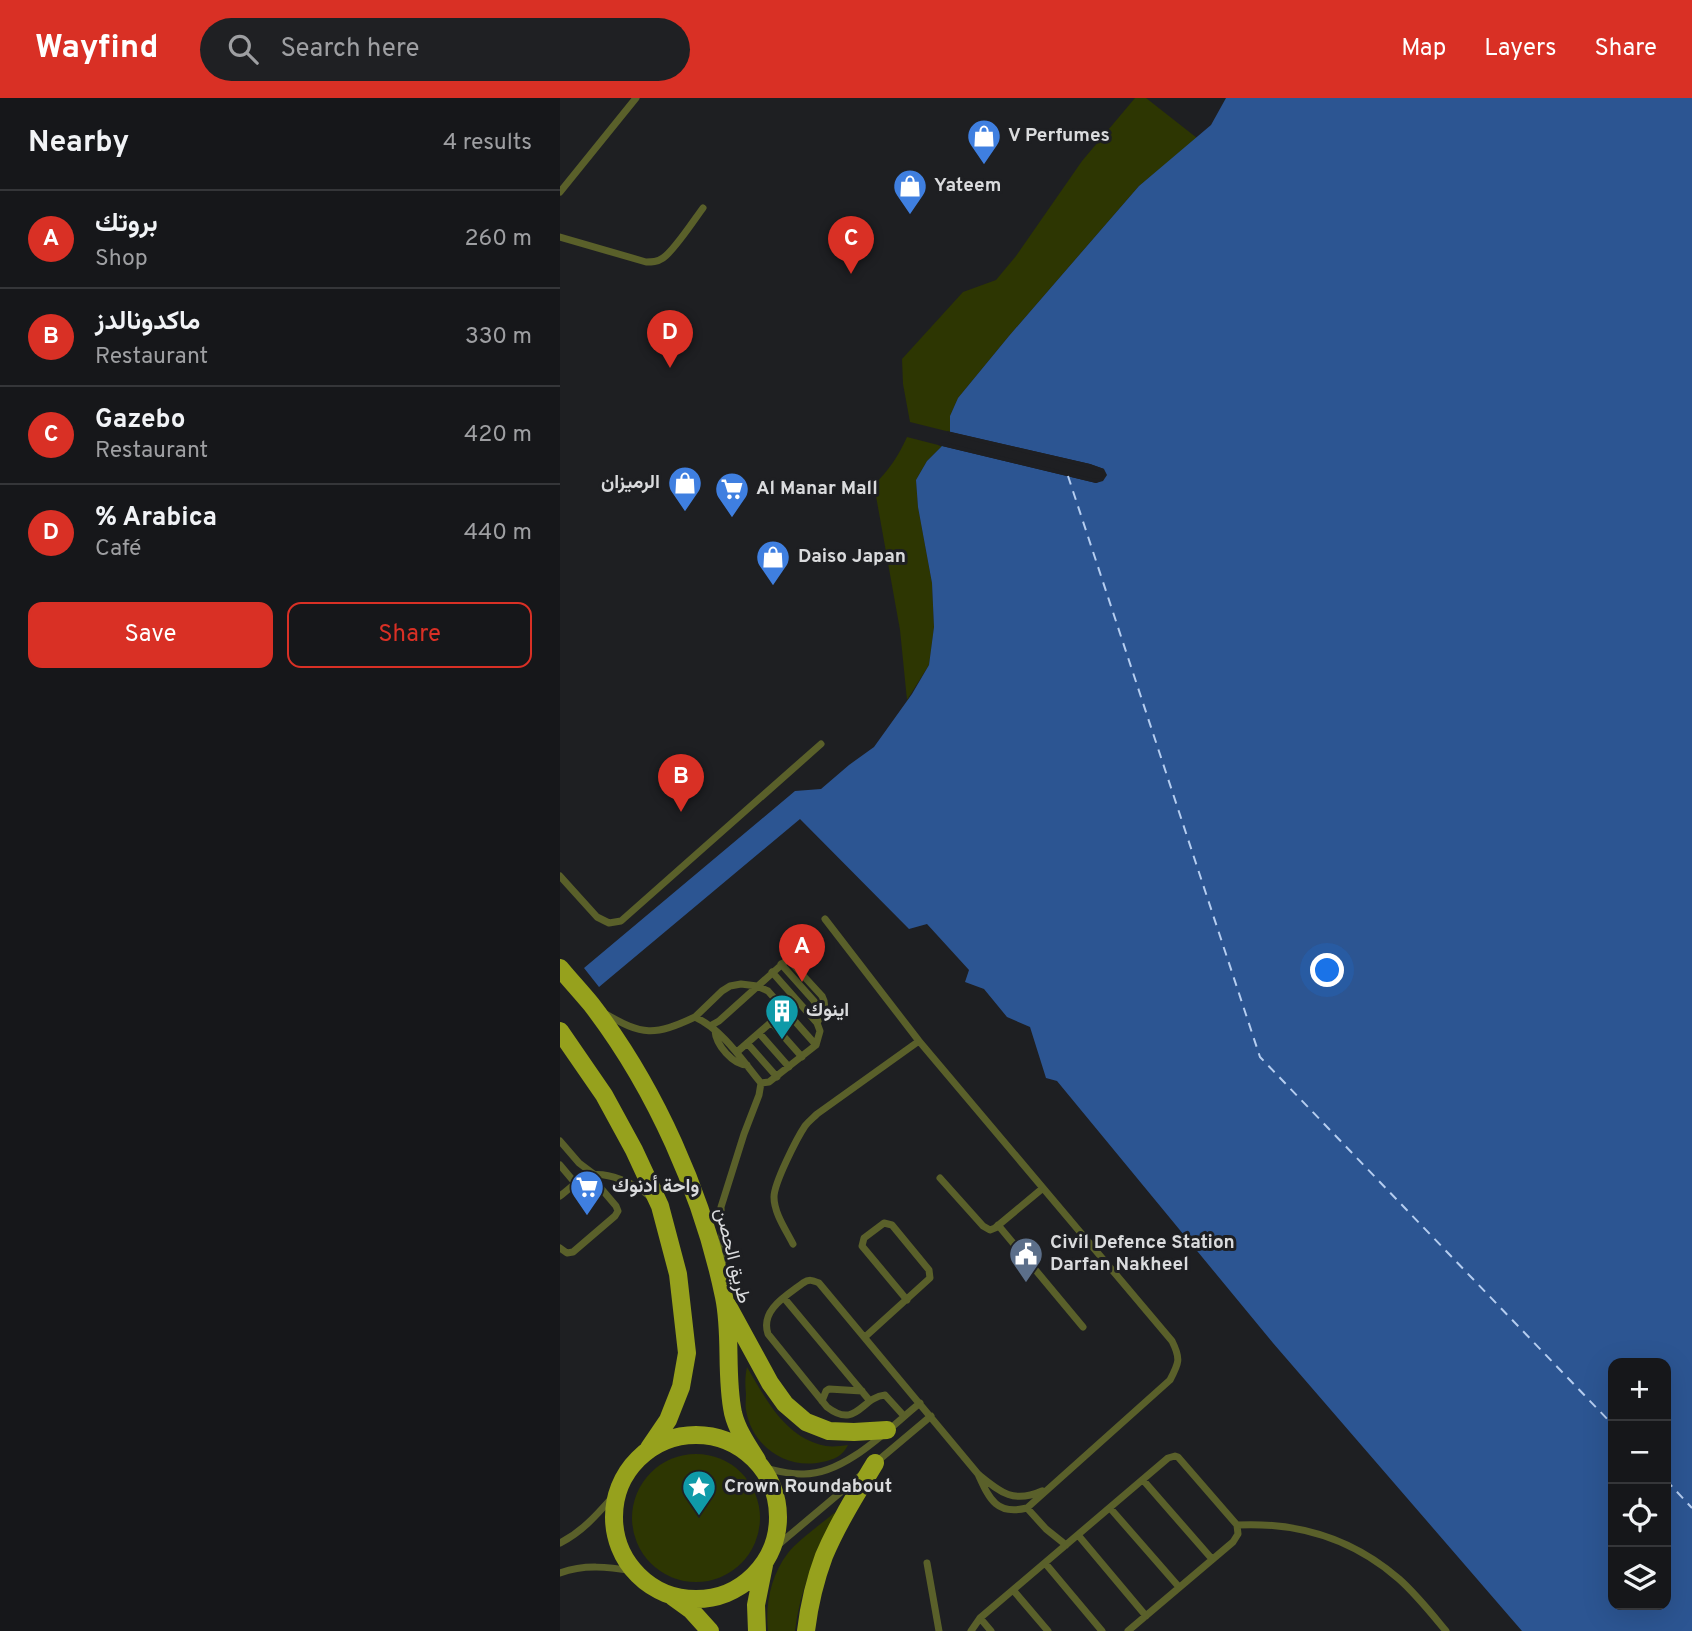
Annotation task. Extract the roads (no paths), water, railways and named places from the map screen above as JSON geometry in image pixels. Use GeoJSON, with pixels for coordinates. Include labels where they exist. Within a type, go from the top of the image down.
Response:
{"type":"FeatureCollection","features":[{"type":"Feature","properties":{"kind":"main road","name":"طريق الحصن"},"geometry":{"type":"LineString","coordinates":[[560,968],[592,1006],[628,1059],[681,1160],[712,1247],[725,1300],[734,1415],[743,1438],[759,1463]]}},
{"type":"Feature","properties":{"kind":"main road"},"geometry":{"type":"LineString","coordinates":[[560,1033],[604,1096],[634,1150],[660,1206],[678,1274],[687,1353],[681,1387],[668,1420],[648,1449],[629,1468],[618,1491],[614,1518],[619,1545],[633,1571],[691,1610],[710,1631]]}},
{"type":"Feature","properties":{"kind":"main road"},"geometry":{"type":"LineString","coordinates":[[725,1300],[765,1374],[785,1404],[806,1422],[829,1431],[854,1433],[887,1430]]}},
{"type":"Feature","properties":{"kind":"main road"},"geometry":{"type":"LineString","coordinates":[[648,1449],[672,1438],[698,1434],[724,1439],[747,1452],[759,1463],[774,1489],[779,1509],[778,1529],[756,1605],[757,1631]]}},
{"type":"Feature","properties":{"kind":"main road"},"geometry":{"type":"LineString","coordinates":[[806,1631],[810,1605],[824,1557],[846,1512],[875,1463]]}},
{"type":"Feature","properties":{"kind":"main road"},"geometry":{"type":"LineString","coordinates":[[670,1595],[696,1599],[722,1595],[746,1583],[768,1557]]}},
{"type":"Feature","properties":{"kind":"lane"},"geometry":{"type":"LineString","coordinates":[[560,192],[636,98]]}},
{"type":"Feature","properties":{"kind":"lane"},"geometry":{"type":"LineString","coordinates":[[560,237],[646,262],[661,260],[703,208]]}},
{"type":"Feature","properties":{"kind":"lane"},"geometry":{"type":"LineString","coordinates":[[560,876],[597,917],[609,923],[621,921],[821,744]]}},
{"type":"Feature","properties":{"kind":"lane"},"geometry":{"type":"LineString","coordinates":[[825,919],[919,1041],[1172,1341],[1179,1362],[1170,1380],[1035,1502],[1016,1511],[1005,1509],[989,1496],[978,1474],[819,1283],[808,1280],[770,1310],[766,1322],[768,1334],[833,1411],[847,1415],[855,1413],[881,1394],[904,1416]]}},
{"type":"Feature","properties":{"kind":"lane"},"geometry":{"type":"LineString","coordinates":[[713,1028],[788,959],[825,1002],[817,1023]]}},
{"type":"Feature","properties":{"kind":"lane"},"geometry":{"type":"LineString","coordinates":[[761,1083],[777,1077],[816,1045],[820,1031],[817,1023],[772,972]]}},
{"type":"Feature","properties":{"kind":"lane"},"geometry":{"type":"LineString","coordinates":[[592,1006],[622,1024],[647,1032],[670,1028],[695,1017],[730,986],[757,986],[768,991],[816,1045]]}},
{"type":"Feature","properties":{"kind":"lane"},"geometry":{"type":"LineString","coordinates":[[737,1052],[785,1010]]}},
{"type":"Feature","properties":{"kind":"lane"},"geometry":{"type":"LineString","coordinates":[[695,1017],[713,1028],[737,1052],[761,1083],[721,1207],[725,1300]]}},
{"type":"Feature","properties":{"kind":"lane"},"geometry":{"type":"LineString","coordinates":[[771,1022],[802,1057]]}},
{"type":"Feature","properties":{"kind":"lane"},"geometry":{"type":"LineString","coordinates":[[713,1028],[719,1044],[736,1063],[747,1065]]}},
{"type":"Feature","properties":{"kind":"lane"},"geometry":{"type":"LineString","coordinates":[[759,1032],[789,1067]]}},
{"type":"Feature","properties":{"kind":"lane"},"geometry":{"type":"LineString","coordinates":[[793,1244],[774,1199],[775,1190],[803,1128],[817,1114],[919,1041]]}},
{"type":"Feature","properties":{"kind":"lane"},"geometry":{"type":"LineString","coordinates":[[747,1043],[777,1077]]}},
{"type":"Feature","properties":{"kind":"lane"},"geometry":{"type":"LineString","coordinates":[[560,1141],[579,1163],[595,1175],[618,1211],[573,1252],[567,1253],[560,1248]]}},
{"type":"Feature","properties":{"kind":"lane"},"geometry":{"type":"LineString","coordinates":[[560,1165],[576,1184]]}},
{"type":"Feature","properties":{"kind":"lane"},"geometry":{"type":"LineString","coordinates":[[561,1192],[586,1176],[620,1178],[641,1189],[660,1206]]}},
{"type":"Feature","properties":{"kind":"lane"},"geometry":{"type":"LineString","coordinates":[[940,1178],[986,1229],[993,1229],[1043,1188]]}},
{"type":"Feature","properties":{"kind":"lane"},"geometry":{"type":"LineString","coordinates":[[864,1337],[907,1300],[929,1280],[930,1272],[892,1225],[884,1223],[864,1238],[862,1246],[907,1300]]}},
{"type":"Feature","properties":{"kind":"lane"},"geometry":{"type":"LineString","coordinates":[[998,1225],[1083,1327]]}},
{"type":"Feature","properties":{"kind":"lane"},"geometry":{"type":"LineString","coordinates":[[784,1298],[870,1401]]}},
{"type":"Feature","properties":{"kind":"lane"},"geometry":{"type":"LineString","coordinates":[[822,1401],[829,1389],[862,1391]]}},
{"type":"Feature","properties":{"kind":"lane"},"geometry":{"type":"LineString","coordinates":[[759,1463],[803,1475],[824,1472],[850,1461],[920,1403]]}},
{"type":"Feature","properties":{"kind":"lane"},"geometry":{"type":"LineString","coordinates":[[768,1557],[931,1416]]}},
{"type":"Feature","properties":{"kind":"lane"},"geometry":{"type":"LineString","coordinates":[[971,1631],[980,1618],[1168,1458],[1175,1456],[1237,1525],[1238,1534],[1128,1631]]}},
{"type":"Feature","properties":{"kind":"lane"},"geometry":{"type":"LineString","coordinates":[[978,1474],[1011,1496],[1023,1497],[1046,1490]]}},
{"type":"Feature","properties":{"kind":"lane"},"geometry":{"type":"LineString","coordinates":[[1143,1480],[1212,1559]]}},
{"type":"Feature","properties":{"kind":"lane"},"geometry":{"type":"LineString","coordinates":[[560,1543],[581,1530],[618,1491]]}},
{"type":"Feature","properties":{"kind":"lane"},"geometry":{"type":"LineString","coordinates":[[1027,1508],[1046,1529],[1066,1545]]}},
{"type":"Feature","properties":{"kind":"lane"},"geometry":{"type":"LineString","coordinates":[[1110,1508],[1180,1587]]}},
{"type":"Feature","properties":{"kind":"lane"},"geometry":{"type":"LineString","coordinates":[[1237,1525],[1284,1525],[1345,1544],[1398,1578],[1446,1631]]}},
{"type":"Feature","properties":{"kind":"lane"},"geometry":{"type":"LineString","coordinates":[[1078,1535],[1146,1616]]}},
{"type":"Feature","properties":{"kind":"lane"},"geometry":{"type":"LineString","coordinates":[[926,1563],[939,1631]]}},
{"type":"Feature","properties":{"kind":"lane"},"geometry":{"type":"LineString","coordinates":[[1045,1563],[1102,1631]]}},
{"type":"Feature","properties":{"kind":"lane"},"geometry":{"type":"LineString","coordinates":[[560,1573],[584,1567],[610,1567],[633,1571]]}},
{"type":"Feature","properties":{"kind":"lane"},"geometry":{"type":"LineString","coordinates":[[1013,1590],[1048,1631]]}},
{"type":"Feature","properties":{"kind":"lane"},"geometry":{"type":"LineString","coordinates":[[980,1618],[991,1631]]}},
{"type":"Feature","properties":{"kind":"water"},"geometry":{"type":"Polygon","coordinates":[[[1226,98],[1692,98],[1692,1631],[1522,1631],[1273,1343],[1057,1081],[1046,1078],[1030,1027],[1007,1017],[984,989],[965,982],[969,970],[927,924],[909,929],[800,819],[599,987],[584,968],[795,791],[821,789],[874,747],[912,694],[929,665],[934,627],[932,583],[918,507],[916,480],[927,461],[942,446],[1096,483],[1103,480],[1104,469],[1090,464],[950,432],[950,416],[958,398],[1139,186],[1211,125],[1226,98]]]}},
{"type":"Feature","properties":{"kind":"place","name":"V Perfumes"},"geometry":{"type":"Point","coordinates":[984,166]}},
{"type":"Feature","properties":{"kind":"place","name":"Yateem"},"geometry":{"type":"Point","coordinates":[910,216]}},
{"type":"Feature","properties":{"kind":"place","name":"Gazebo"},"geometry":{"type":"Point","coordinates":[851,274]}},
{"type":"Feature","properties":{"kind":"place","name":"% Arabica"},"geometry":{"type":"Point","coordinates":[670,368]}},
{"type":"Feature","properties":{"kind":"place","name":"الرميزان"},"geometry":{"type":"Point","coordinates":[685,513]}},
{"type":"Feature","properties":{"kind":"place","name":"Al Manar Mall"},"geometry":{"type":"Point","coordinates":[732,519]}},
{"type":"Feature","properties":{"kind":"place","name":"Daiso Japan"},"geometry":{"type":"Point","coordinates":[773,587]}},
{"type":"Feature","properties":{"kind":"place","name":"ماكدونالدز"},"geometry":{"type":"Point","coordinates":[681,812]}},
{"type":"Feature","properties":{"kind":"place","name":"بروتك"},"geometry":{"type":"Point","coordinates":[802,982]}},
{"type":"Feature","properties":{"kind":"place","name":"اينوك"},"geometry":{"type":"Point","coordinates":[782,1041]}},
{"type":"Feature","properties":{"kind":"place","name":"واحة أدنوك"},"geometry":{"type":"Point","coordinates":[587,1217]}},
{"type":"Feature","properties":{"kind":"place","name":"Civil Defence Station Darfan Nakheel"},"geometry":{"type":"Point","coordinates":[1026,1284]}},
{"type":"Feature","properties":{"kind":"place","name":"Crown Roundabout"},"geometry":{"type":"Point","coordinates":[699,1517]}}]}
